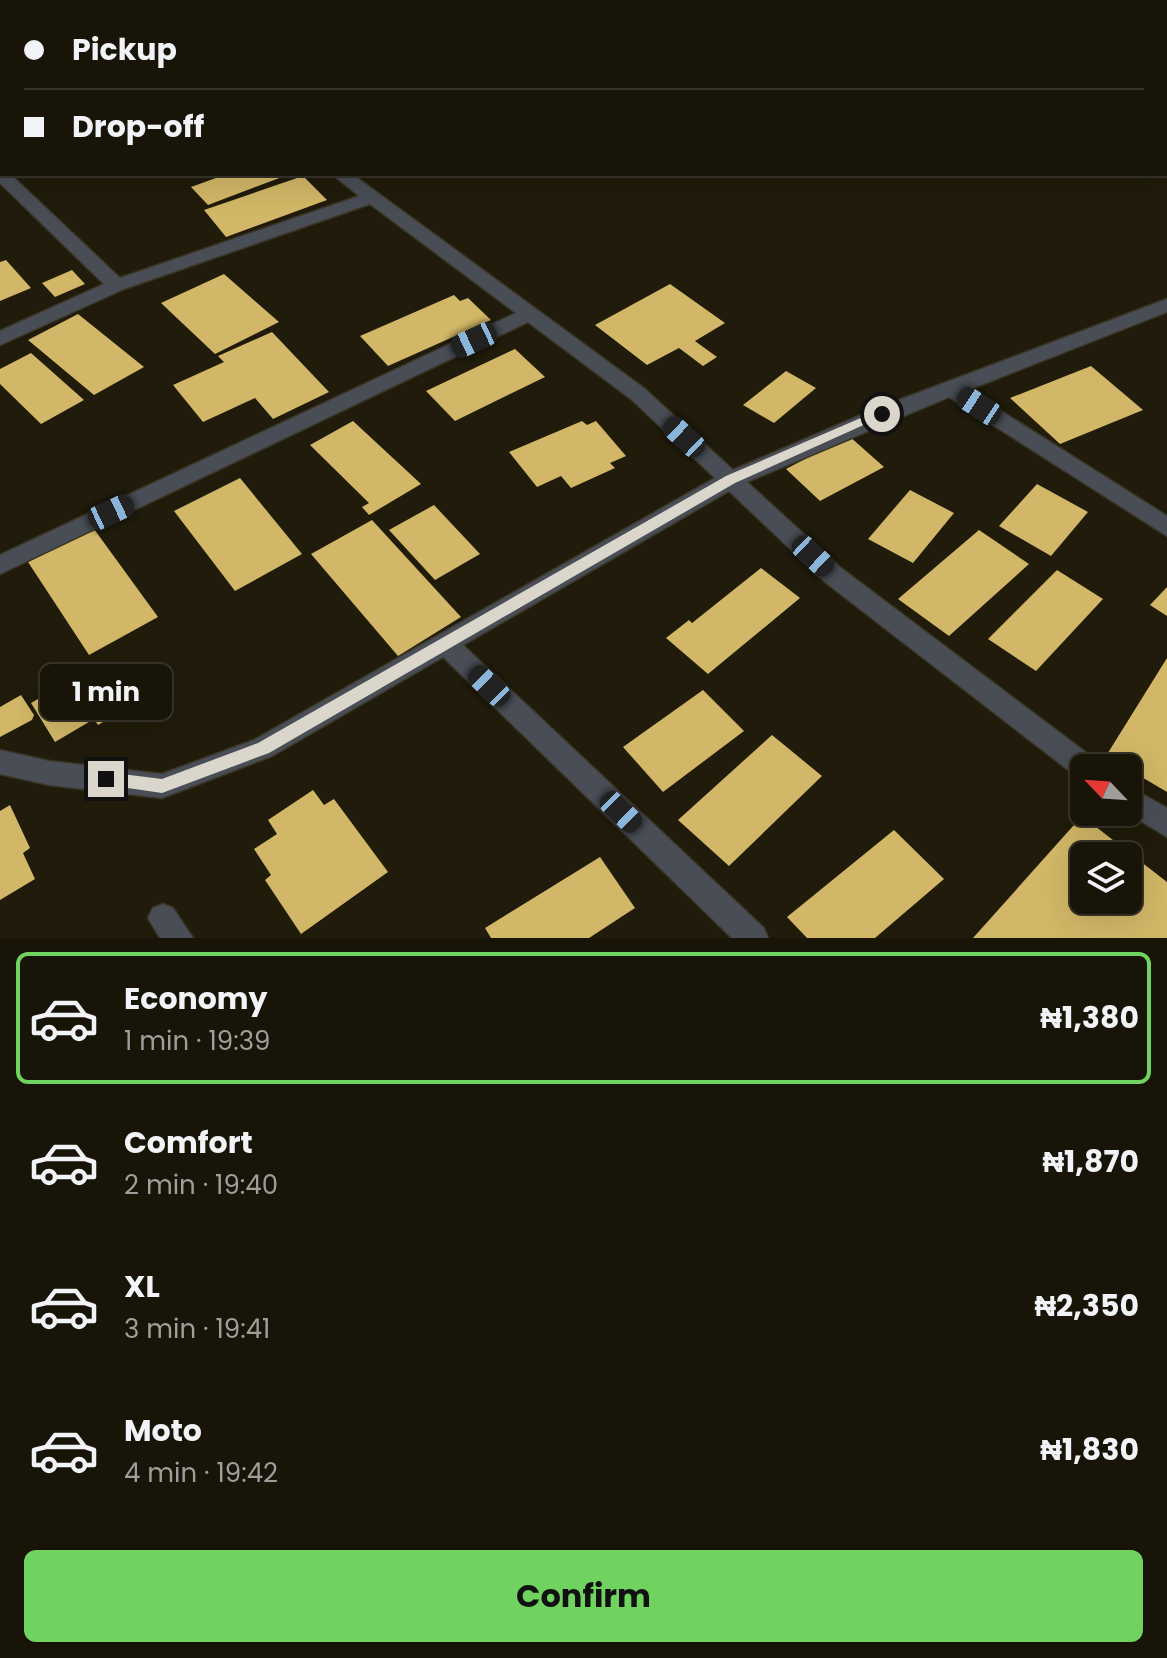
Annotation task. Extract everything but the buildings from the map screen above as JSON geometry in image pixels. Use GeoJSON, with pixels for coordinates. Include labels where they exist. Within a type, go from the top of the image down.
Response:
{"type":"FeatureCollection","features":[{"type":"Feature","properties":{"kind":"street"},"geometry":{"type":"LineString","coordinates":[[2,176],[117,285]]}},
{"type":"Feature","properties":{"kind":"street"},"geometry":{"type":"LineString","coordinates":[[344,176],[638,394],[833,575],[1070,756]]}},
{"type":"Feature","properties":{"kind":"street"},"geometry":{"type":"LineString","coordinates":[[0,339],[117,285],[373,197]]}},
{"type":"Feature","properties":{"kind":"street"},"geometry":{"type":"LineString","coordinates":[[0,762],[49,773],[162,786],[263,748],[730,480],[882,414],[1167,305]]}},
{"type":"Feature","properties":{"kind":"street"},"geometry":{"type":"LineString","coordinates":[[0,565],[530,314]]}},
{"type":"Feature","properties":{"kind":"street"},"geometry":{"type":"LineString","coordinates":[[952,389],[1167,527]]}},
{"type":"Feature","properties":{"kind":"street"},"geometry":{"type":"LineString","coordinates":[[445,644],[753,938]]}},
{"type":"Feature","properties":{"kind":"street"},"geometry":{"type":"LineString","coordinates":[[1142,807],[1167,824]]}},
{"type":"Feature","properties":{"kind":"route"},"geometry":{"type":"LineString","coordinates":[[106,779],[162,786],[263,748],[730,480],[882,414]]}}]}
